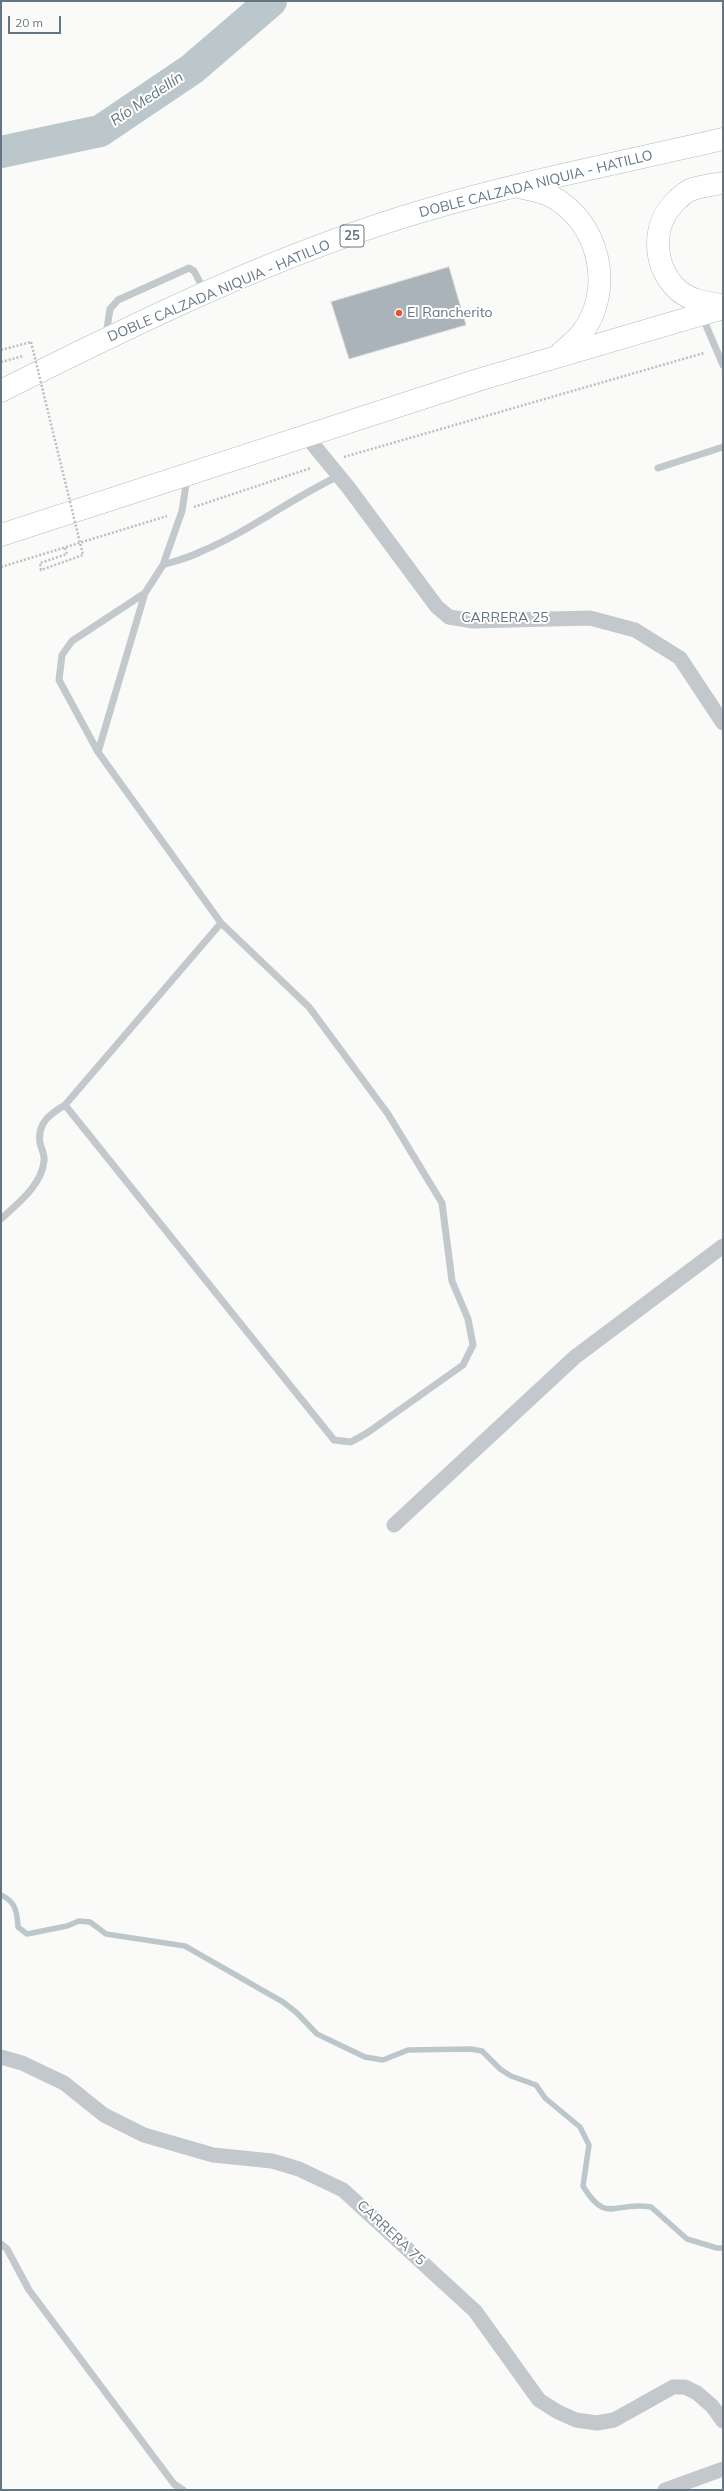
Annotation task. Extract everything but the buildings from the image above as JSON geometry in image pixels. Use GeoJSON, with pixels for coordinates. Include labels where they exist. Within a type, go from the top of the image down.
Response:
{"type":"FeatureCollection","features":[{"type":"Feature","properties":{"kind":"highway","name":"DOBLE CALZADA NIQUIA - HATILLO"},"geometry":{"type":"LineString","coordinates":[[1,391],[106,338],[206,294],[342,239],[426,210],[517,186],[723,140]]}},
{"type":"Feature","properties":{"kind":"highway"},"geometry":{"type":"LineString","coordinates":[[723,183],[689,190],[669,207],[659,229],[657,246],[659,261],[678,289],[699,302],[723,306]]}},
{"type":"Feature","properties":{"kind":"highway"},"geometry":{"type":"LineString","coordinates":[[517,186],[548,195],[575,214],[593,242],[601,273],[596,306],[581,334],[557,356]]}},
{"type":"Feature","properties":{"kind":"highway"},"geometry":{"type":"LineString","coordinates":[[1,535],[557,356],[701,314],[723,306]]}},
{"type":"Feature","properties":{"kind":"street","name":"CARRERA 25"},"geometry":{"type":"LineString","coordinates":[[306,437],[339,476],[437,606],[449,617],[473,621],[590,618],[635,630],[680,658],[723,723]]}},
{"type":"Feature","properties":{"kind":"street"},"geometry":{"type":"LineString","coordinates":[[394,1525],[576,1357],[723,1246]]}},
{"type":"Feature","properties":{"kind":"street","name":"CARRERA 75"},"geometry":{"type":"LineString","coordinates":[[1,2057],[22,2063],[64,2084],[104,2115],[144,2135],[213,2155],[272,2161],[299,2169],[343,2190],[475,2311],[538,2400],[558,2412],[576,2420],[597,2423],[614,2420],[673,2386],[685,2387],[697,2393],[712,2406],[723,2421]]}},
{"type":"Feature","properties":{"kind":"street"},"geometry":{"type":"LineString","coordinates":[[664,2490],[723,2469]]}},
{"type":"Feature","properties":{"kind":"lane"},"geometry":{"type":"LineString","coordinates":[[106,338],[110,310],[118,300],[189,268],[194,271],[206,294]]}},
{"type":"Feature","properties":{"kind":"lane"},"geometry":{"type":"LineString","coordinates":[[701,314],[723,365]]}},
{"type":"Feature","properties":{"kind":"lane"},"geometry":{"type":"LineString","coordinates":[[658,468],[723,447]]}},
{"type":"Feature","properties":{"kind":"lane"},"geometry":{"type":"LineString","coordinates":[[98,752],[145,593],[163,565],[182,511],[188,474]]}},
{"type":"Feature","properties":{"kind":"lane"},"geometry":{"type":"LineString","coordinates":[[163,565],[200,553],[232,537],[314,487],[339,476]]}},
{"type":"Feature","properties":{"kind":"lane"},"geometry":{"type":"LineString","coordinates":[[65,1105],[334,1440],[351,1442],[367,1433],[463,1365],[473,1345],[468,1319],[452,1281],[442,1203],[388,1114],[309,1007],[221,923],[98,752],[59,680],[62,655],[72,641],[145,593]]}},
{"type":"Feature","properties":{"kind":"lane"},"geometry":{"type":"LineString","coordinates":[[1,1219],[27,1193],[37,1179],[44,1161],[40,1142],[41,1126],[50,1114],[65,1105],[221,923]]}},
{"type":"Feature","properties":{"kind":"lane"},"geometry":{"type":"LineString","coordinates":[[1,2244],[7,2249],[29,2290],[174,2484],[183,2490]]}},
{"type":"Feature","properties":{"kind":"path"},"geometry":{"type":"LineString","coordinates":[[1,350],[31,342],[83,555],[41,570],[40,563],[67,554],[65,548]]}},
{"type":"Feature","properties":{"kind":"path"},"geometry":{"type":"LineString","coordinates":[[1,567],[182,511],[328,462],[716,349]]}},
{"type":"Feature","properties":{"kind":"path"},"geometry":{"type":"LineString","coordinates":[[1,362],[23,356]]}},
{"type":"Feature","properties":{"kind":"waterway","name":"Río Medellín"},"geometry":{"type":"LineString","coordinates":[[1,152],[100,131],[192,69],[271,1]]}},
{"type":"Feature","properties":{"kind":"waterway"},"geometry":{"type":"LineString","coordinates":[[1,1895],[13,1904],[16,1912],[18,1927],[27,1934],[67,1926],[79,1921],[90,1922],[106,1934],[185,1946],[283,2002],[297,2013],[317,2034],[365,2057],[383,2060],[408,2050],[471,2049],[482,2051],[500,2069],[511,2076],[536,2085],[545,2098],[580,2127],[589,2145],[583,2186],[591,2198],[599,2205],[612,2209],[629,2206],[651,2207],[687,2239],[717,2248],[723,2248]]}},
{"type":"Feature","properties":{"kind":"place","name":"El Rancherito"},"geometry":{"type":"Point","coordinates":[399,313]}}]}
